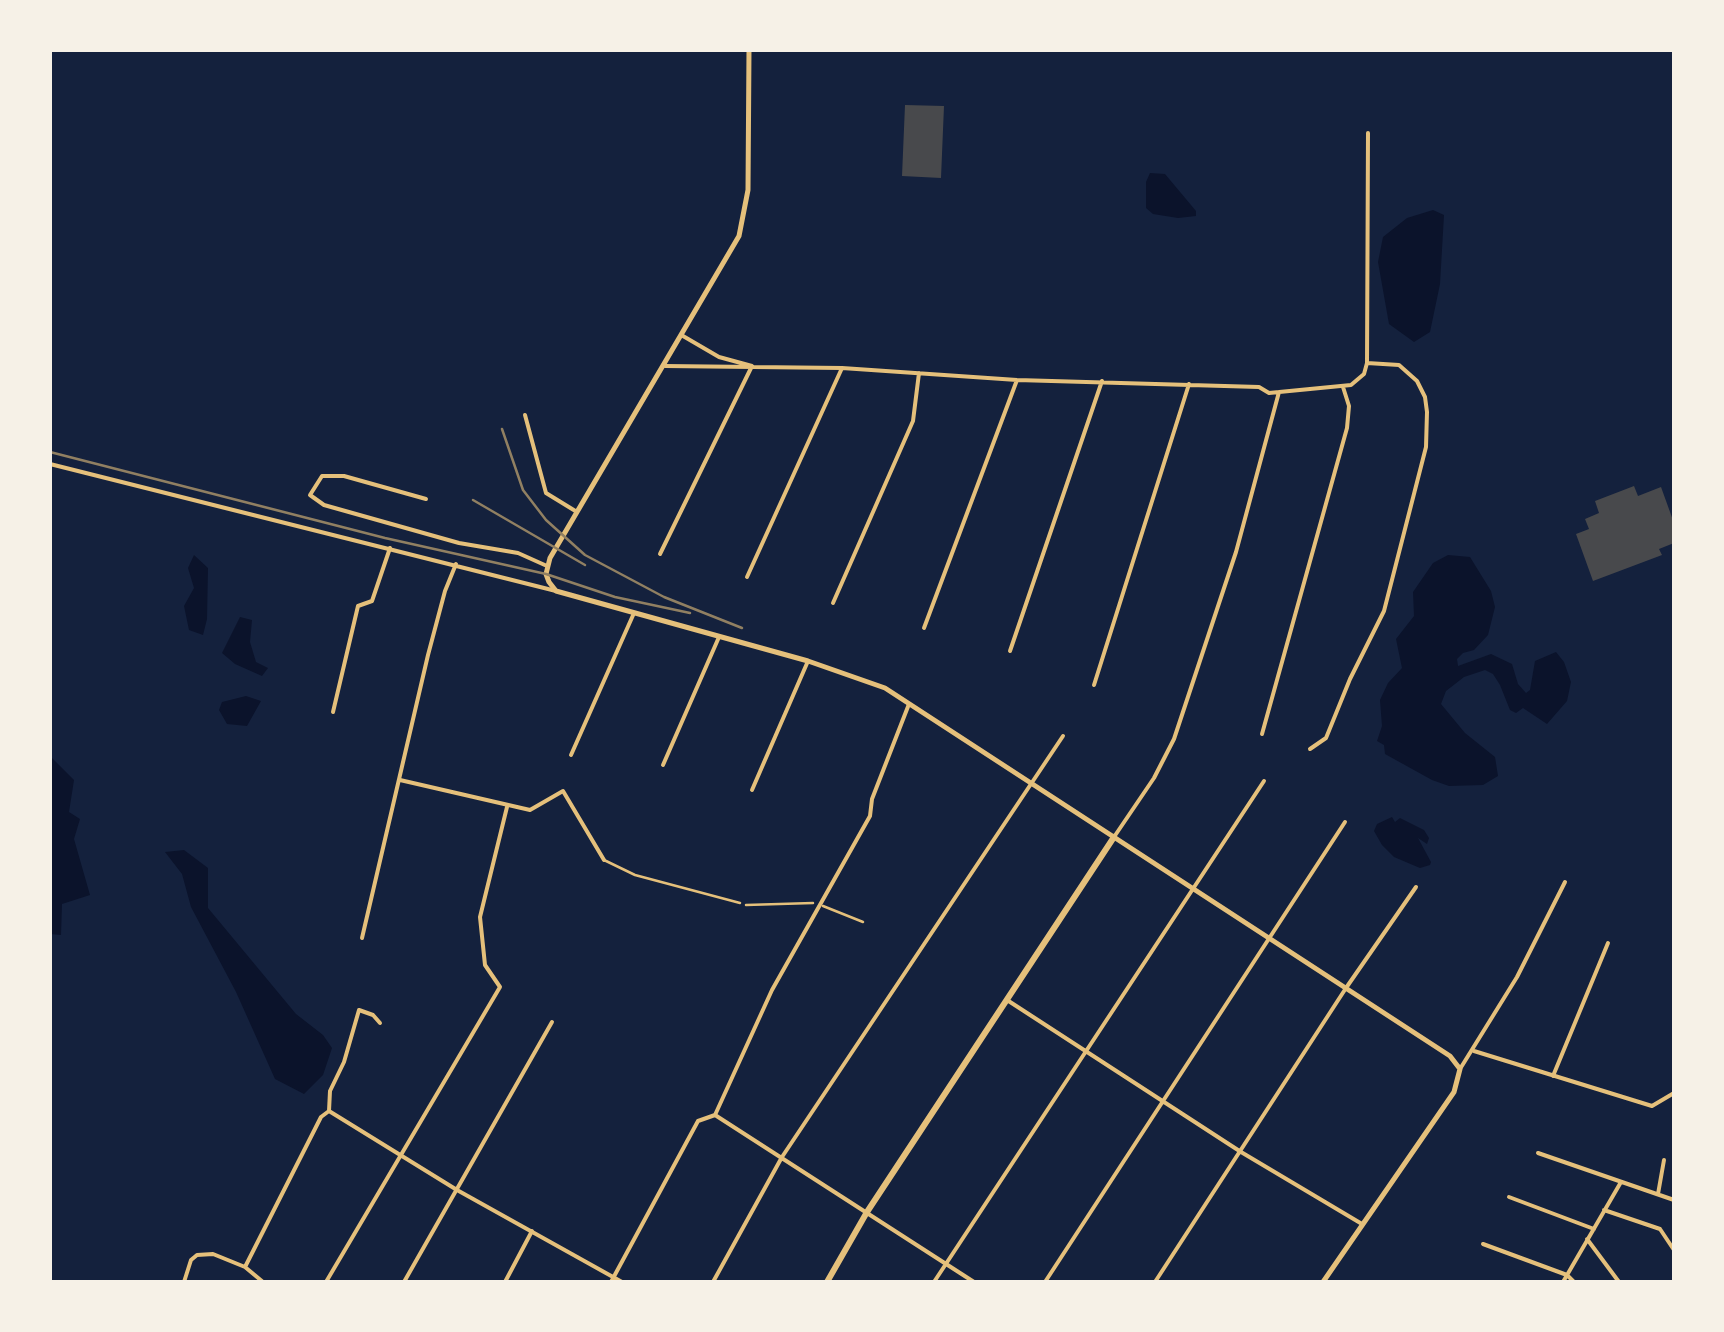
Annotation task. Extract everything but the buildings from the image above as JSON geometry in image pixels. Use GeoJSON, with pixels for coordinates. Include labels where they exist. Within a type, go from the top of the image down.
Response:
{"type":"FeatureCollection","features":[{"type":"Feature","properties":{"kind":"main road"},"geometry":{"type":"LineString","coordinates":[[827,1282],[866,1212],[1114,837]]}},
{"type":"Feature","properties":{"kind":"street"},"geometry":{"type":"LineString","coordinates":[[556,592],[549,582],[547,566],[728,257],[746,215],[749,50]]}},
{"type":"Feature","properties":{"kind":"street"},"geometry":{"type":"LineString","coordinates":[[665,366],[842,368],[1017,380],[1259,386],[1269,393],[1344,387],[1360,379],[1367,363],[1368,133]]}},
{"type":"Feature","properties":{"kind":"street"},"geometry":{"type":"LineString","coordinates":[[683,336],[719,356],[752,366]]}},
{"type":"Feature","properties":{"kind":"street"},"geometry":{"type":"LineString","coordinates":[[1310,749],[1326,738],[1384,610],[1426,448],[1425,397],[1417,381],[1399,365],[1367,363]]}},
{"type":"Feature","properties":{"kind":"street"},"geometry":{"type":"LineString","coordinates":[[660,554],[752,366]]}},
{"type":"Feature","properties":{"kind":"street"},"geometry":{"type":"LineString","coordinates":[[748,577],[842,368]]}},
{"type":"Feature","properties":{"kind":"street"},"geometry":{"type":"LineString","coordinates":[[833,604],[913,421],[919,373]]}},
{"type":"Feature","properties":{"kind":"street"},"geometry":{"type":"LineString","coordinates":[[924,628],[1017,380]]}},
{"type":"Feature","properties":{"kind":"street"},"geometry":{"type":"LineString","coordinates":[[1010,651],[1102,381]]}},
{"type":"Feature","properties":{"kind":"street"},"geometry":{"type":"LineString","coordinates":[[1094,684],[1188,384]]}},
{"type":"Feature","properties":{"kind":"street"},"geometry":{"type":"LineString","coordinates":[[1262,734],[1347,428],[1350,414],[1344,387]]}},
{"type":"Feature","properties":{"kind":"street"},"geometry":{"type":"LineString","coordinates":[[1114,837],[1174,740],[1236,552],[1280,392]]}},
{"type":"Feature","properties":{"kind":"street"},"geometry":{"type":"LineString","coordinates":[[525,415],[546,494],[577,512]]}},
{"type":"Feature","properties":{"kind":"street"},"geometry":{"type":"LineString","coordinates":[[50,464],[456,564],[858,677],[910,702],[1033,782],[1450,1056],[1460,1069]]}},
{"type":"Feature","properties":{"kind":"street"},"geometry":{"type":"LineString","coordinates":[[426,499],[344,476],[322,476],[310,495],[324,505],[459,543],[518,553],[547,566]]}},
{"type":"Feature","properties":{"kind":"street"},"geometry":{"type":"LineString","coordinates":[[334,712],[358,606],[372,601],[390,548]]}},
{"type":"Feature","properties":{"kind":"street"},"geometry":{"type":"LineString","coordinates":[[362,938],[432,641],[456,564]]}},
{"type":"Feature","properties":{"kind":"street"},"geometry":{"type":"LineString","coordinates":[[572,755],[634,613]]}},
{"type":"Feature","properties":{"kind":"street"},"geometry":{"type":"LineString","coordinates":[[663,765],[719,637]]}},
{"type":"Feature","properties":{"kind":"street"},"geometry":{"type":"LineString","coordinates":[[752,790],[808,661]]}},
{"type":"Feature","properties":{"kind":"street"},"geometry":{"type":"LineString","coordinates":[[612,1280],[698,1121],[715,1114],[772,990],[870,816],[872,799],[910,702]]}},
{"type":"Feature","properties":{"kind":"street"},"geometry":{"type":"LineString","coordinates":[[713,1282],[782,1157],[1064,736]]}},
{"type":"Feature","properties":{"kind":"street"},"geometry":{"type":"LineString","coordinates":[[400,780],[530,810],[563,790],[604,860]]}},
{"type":"Feature","properties":{"kind":"street"},"geometry":{"type":"LineString","coordinates":[[934,1282],[1264,781]]}},
{"type":"Feature","properties":{"kind":"street"},"geometry":{"type":"LineString","coordinates":[[326,1282],[500,985],[485,966],[480,917],[507,807]]}},
{"type":"Feature","properties":{"kind":"street"},"geometry":{"type":"LineString","coordinates":[[1044,1282],[1345,822]]}},
{"type":"Feature","properties":{"kind":"street"},"geometry":{"type":"LineString","coordinates":[[1324,1282],[1443,1112],[1460,1069],[1517,977],[1565,882]]}},
{"type":"Feature","properties":{"kind":"street"},"geometry":{"type":"LineString","coordinates":[[1155,1282],[1416,887]]}},
{"type":"Feature","properties":{"kind":"street"},"geometry":{"type":"LineString","coordinates":[[1554,1076],[1608,943]]}},
{"type":"Feature","properties":{"kind":"street"},"geometry":{"type":"LineString","coordinates":[[1007,1000],[1241,1152],[1362,1224]]}},
{"type":"Feature","properties":{"kind":"street"},"geometry":{"type":"LineString","coordinates":[[330,1111],[330,1091],[344,1062],[359,1010],[380,1022]]}},
{"type":"Feature","properties":{"kind":"street"},"geometry":{"type":"LineString","coordinates":[[404,1282],[552,1022]]}},
{"type":"Feature","properties":{"kind":"street"},"geometry":{"type":"LineString","coordinates":[[1474,1050],[1652,1106],[1674,1093]]}},
{"type":"Feature","properties":{"kind":"street"},"geometry":{"type":"LineString","coordinates":[[330,1111],[457,1190],[612,1280],[622,1282]]}},
{"type":"Feature","properties":{"kind":"street"},"geometry":{"type":"LineString","coordinates":[[245,1267],[321,1117],[330,1111]]}},
{"type":"Feature","properties":{"kind":"street"},"geometry":{"type":"LineString","coordinates":[[715,1114],[974,1282]]}},
{"type":"Feature","properties":{"kind":"street"},"geometry":{"type":"LineString","coordinates":[[1538,1153],[1674,1200]]}},
{"type":"Feature","properties":{"kind":"street"},"geometry":{"type":"LineString","coordinates":[[1658,1194],[1664,1160]]}},
{"type":"Feature","properties":{"kind":"street"},"geometry":{"type":"LineString","coordinates":[[1563,1282],[1620,1182]]}},
{"type":"Feature","properties":{"kind":"street"},"geometry":{"type":"LineString","coordinates":[[1509,1197],[1594,1228]]}},
{"type":"Feature","properties":{"kind":"street"},"geometry":{"type":"LineString","coordinates":[[1604,1210],[1660,1230],[1674,1250]]}},
{"type":"Feature","properties":{"kind":"street"},"geometry":{"type":"LineString","coordinates":[[505,1282],[532,1231]]}},
{"type":"Feature","properties":{"kind":"street"},"geometry":{"type":"LineString","coordinates":[[1588,1240],[1618,1282]]}},
{"type":"Feature","properties":{"kind":"street"},"geometry":{"type":"LineString","coordinates":[[1482,1244],[1567,1275],[1574,1282]]}},
{"type":"Feature","properties":{"kind":"street"},"geometry":{"type":"LineString","coordinates":[[184,1282],[191,1260],[197,1255],[213,1254],[245,1267],[263,1282]]}},
{"type":"Feature","properties":{"kind":"lane"},"geometry":{"type":"LineString","coordinates":[[604,860],[636,875],[740,903]]}},
{"type":"Feature","properties":{"kind":"lane"},"geometry":{"type":"LineString","coordinates":[[819,904],[863,922]]}},
{"type":"Feature","properties":{"kind":"path"},"geometry":{"type":"LineString","coordinates":[[740,903],[819,904]]}},
{"type":"Feature","properties":{"kind":"water"},"geometry":{"type":"Polygon","coordinates":[[[1150,173],[1165,174],[1196,216],[1153,214],[1146,208],[1150,173]]]}},
{"type":"Feature","properties":{"kind":"water"},"geometry":{"type":"Polygon","coordinates":[[[1433,210],[1444,215],[1440,284],[1430,332],[1414,342],[1389,324],[1378,262],[1383,237],[1407,218],[1433,210]]]}},
{"type":"Feature","properties":{"kind":"water"},"geometry":{"type":"Polygon","coordinates":[[[194,555],[208,568],[203,635],[189,630],[184,606],[194,588],[188,568],[194,555]]]}},
{"type":"Feature","properties":{"kind":"water"},"geometry":{"type":"Polygon","coordinates":[[[1448,555],[1470,557],[1491,591],[1495,607],[1488,635],[1474,650],[1457,659],[1458,666],[1491,654],[1512,664],[1518,684],[1526,693],[1530,690],[1535,661],[1556,652],[1571,682],[1567,701],[1547,724],[1523,708],[1516,713],[1510,710],[1500,685],[1485,670],[1464,677],[1446,691],[1441,704],[1465,733],[1495,757],[1498,776],[1483,785],[1449,786],[1432,780],[1385,754],[1384,745],[1377,741],[1382,726],[1380,700],[1388,683],[1402,668],[1396,639],[1414,616],[1413,592],[1433,563],[1448,555]]]}},
{"type":"Feature","properties":{"kind":"water"},"geometry":{"type":"Polygon","coordinates":[[[240,617],[252,620],[250,642],[256,662],[268,668],[262,676],[235,664],[222,653],[240,617]]]}},
{"type":"Feature","properties":{"kind":"water"},"geometry":{"type":"Polygon","coordinates":[[[246,696],[261,701],[247,726],[227,724],[219,710],[222,702],[246,696]]]}},
{"type":"Feature","properties":{"kind":"water"},"geometry":{"type":"Polygon","coordinates":[[[50,756],[74,780],[69,812],[80,819],[74,839],[90,895],[62,904],[61,935],[50,934],[50,756]]]}},
{"type":"Feature","properties":{"kind":"water"},"geometry":{"type":"Polygon","coordinates":[[[1392,817],[1395,822],[1400,818],[1424,830],[1429,838],[1427,844],[1418,838],[1430,865],[1420,868],[1394,857],[1382,845],[1374,831],[1377,824],[1392,817]]]}},
{"type":"Feature","properties":{"kind":"water"},"geometry":{"type":"Polygon","coordinates":[[[184,850],[208,868],[208,908],[296,1014],[323,1035],[332,1048],[323,1075],[304,1094],[275,1079],[236,992],[191,907],[182,874],[165,852],[184,850]]]}},
{"type":"Feature","properties":{"kind":"railway"},"geometry":{"type":"LineString","coordinates":[[502,429],[523,490],[546,520],[585,555],[664,597],[742,628]]}},
{"type":"Feature","properties":{"kind":"railway"},"geometry":{"type":"LineString","coordinates":[[50,452],[690,613]]}},
{"type":"Feature","properties":{"kind":"railway"},"geometry":{"type":"LineString","coordinates":[[473,500],[585,565]]}}]}
